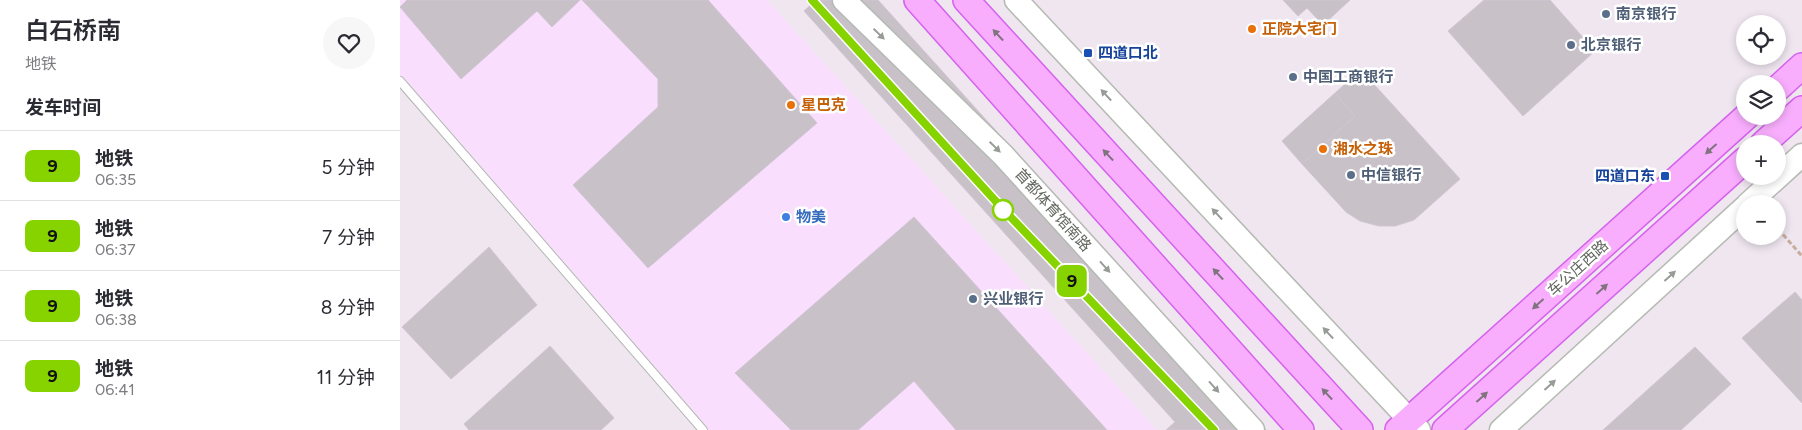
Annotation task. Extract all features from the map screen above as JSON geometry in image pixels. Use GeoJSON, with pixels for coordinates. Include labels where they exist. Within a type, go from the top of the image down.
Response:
{"type":"FeatureCollection","features":[{"type":"Feature","properties":{"kind":"main road"},"geometry":{"type":"LineString","coordinates":[[917,0],[1301,430]]}},
{"type":"Feature","properties":{"kind":"main road"},"geometry":{"type":"LineString","coordinates":[[966,0],[1360,430]]}},
{"type":"Feature","properties":{"kind":"main road"},"geometry":{"type":"LineString","coordinates":[[1786,81],[1802,66]]}},
{"type":"Feature","properties":{"kind":"main road"},"geometry":{"type":"LineString","coordinates":[[1773,135],[1802,109]]}},
{"type":"Feature","properties":{"kind":"main road","name":"车公庄西路"},"geometry":{"type":"LineString","coordinates":[[1409,426],[1737,125]]}},
{"type":"Feature","properties":{"kind":"main road"},"geometry":{"type":"LineString","coordinates":[[1446,430],[1736,168]]}},
{"type":"Feature","properties":{"kind":"street","name":"首都体育馆南路"},"geometry":{"type":"LineString","coordinates":[[844,0],[1003,155],[1253,430]]}},
{"type":"Feature","properties":{"kind":"street"},"geometry":{"type":"LineString","coordinates":[[1016,0],[1409,426]]}},
{"type":"Feature","properties":{"kind":"street"},"geometry":{"type":"LineString","coordinates":[[1758,195],[1802,155]]}},
{"type":"Feature","properties":{"kind":"street"},"geometry":{"type":"LineString","coordinates":[[1501,430],[1736,215]]}},
{"type":"Feature","properties":{"kind":"lane"},"geometry":{"type":"LineString","coordinates":[[400,81],[703,430]]}},
{"type":"Feature","properties":{"kind":"path"},"geometry":{"type":"LineString","coordinates":[[1786,237],[1802,256]]}},
{"type":"Feature","properties":{"kind":"shaded area"},"geometry":{"type":"Polygon","coordinates":[[[400,0],[767,0],[1157,430],[703,430],[400,81],[400,0]]]}},
{"type":"Feature","properties":{"kind":"building"},"geometry":{"type":"Polygon","coordinates":[[[407,0],[580,0],[552,27],[537,11],[461,79],[400,7],[407,0]]]}},
{"type":"Feature","properties":{"kind":"building"},"geometry":{"type":"Polygon","coordinates":[[[582,0],[708,0],[817,123],[648,268],[573,185],[658,107],[658,79],[582,0]]]}},
{"type":"Feature","properties":{"kind":"building"},"geometry":{"type":"Polygon","coordinates":[[[816,0],[878,0],[1266,430],[1166,430],[1175,422],[804,11],[816,0]]]}},
{"type":"Feature","properties":{"kind":"building"},"geometry":{"type":"Polygon","coordinates":[[[1283,0],[1350,0],[1323,25],[1307,8],[1298,16],[1283,0]]]}},
{"type":"Feature","properties":{"kind":"building"},"geometry":{"type":"Polygon","coordinates":[[[1484,0],[1550,0],[1595,51],[1523,116],[1448,31],[1484,0]]]}},
{"type":"Feature","properties":{"kind":"building"},"geometry":{"type":"Polygon","coordinates":[[[1361,70],[1460,179],[1414,220],[1395,226],[1379,226],[1360,221],[1346,212],[1302,164],[1355,116],[1335,93],[1361,70]]]}},
{"type":"Feature","properties":{"kind":"building"},"geometry":{"type":"Polygon","coordinates":[[[1335,93],[1355,116],[1302,164],[1282,141],[1335,93]]]}},
{"type":"Feature","properties":{"kind":"building"},"geometry":{"type":"Polygon","coordinates":[[[914,217],[1107,430],[956,430],[914,381],[858,430],[791,430],[735,373],[914,217]]]}},
{"type":"Feature","properties":{"kind":"building"},"geometry":{"type":"Polygon","coordinates":[[[489,247],[537,305],[451,379],[402,327],[489,247]]]}},
{"type":"Feature","properties":{"kind":"building"},"geometry":{"type":"Polygon","coordinates":[[[1795,292],[1802,300],[1802,403],[1742,338],[1795,292]]]}},
{"type":"Feature","properties":{"kind":"building"},"geometry":{"type":"Polygon","coordinates":[[[550,346],[614,418],[601,430],[469,430],[464,424],[550,346]]]}},
{"type":"Feature","properties":{"kind":"building"},"geometry":{"type":"Polygon","coordinates":[[[1695,347],[1731,384],[1681,430],[1603,430],[1695,347]]]}},
{"type":"Feature","properties":{"kind":"metro line","name":"9"},"geometry":{"type":"LineString","coordinates":[[812,0],[1002,208],[1214,430]]}},
{"type":"Feature","properties":{"kind":"place","name":"南京银行"},"geometry":{"type":"Point","coordinates":[1606,14]}},
{"type":"Feature","properties":{"kind":"place","name":"正院大宅门"},"geometry":{"type":"Point","coordinates":[1252,29]}},
{"type":"Feature","properties":{"kind":"place","name":"北京银行"},"geometry":{"type":"Point","coordinates":[1571,45]}},
{"type":"Feature","properties":{"kind":"place","name":"四道口北"},"geometry":{"type":"Point","coordinates":[1088,53]}},
{"type":"Feature","properties":{"kind":"place","name":"中国工商银行"},"geometry":{"type":"Point","coordinates":[1293,77]}},
{"type":"Feature","properties":{"kind":"place","name":"星巴克"},"geometry":{"type":"Point","coordinates":[791,105]}},
{"type":"Feature","properties":{"kind":"place","name":"湘水之珠"},"geometry":{"type":"Point","coordinates":[1323,149]}},
{"type":"Feature","properties":{"kind":"place","name":"中信银行"},"geometry":{"type":"Point","coordinates":[1351,175]}},
{"type":"Feature","properties":{"kind":"place","name":"四道口东"},"geometry":{"type":"Point","coordinates":[1665,176]}},
{"type":"Feature","properties":{"kind":"place","name":"物美"},"geometry":{"type":"Point","coordinates":[786,217]}},
{"type":"Feature","properties":{"kind":"place","name":"兴业银行"},"geometry":{"type":"Point","coordinates":[973,299]}}]}
